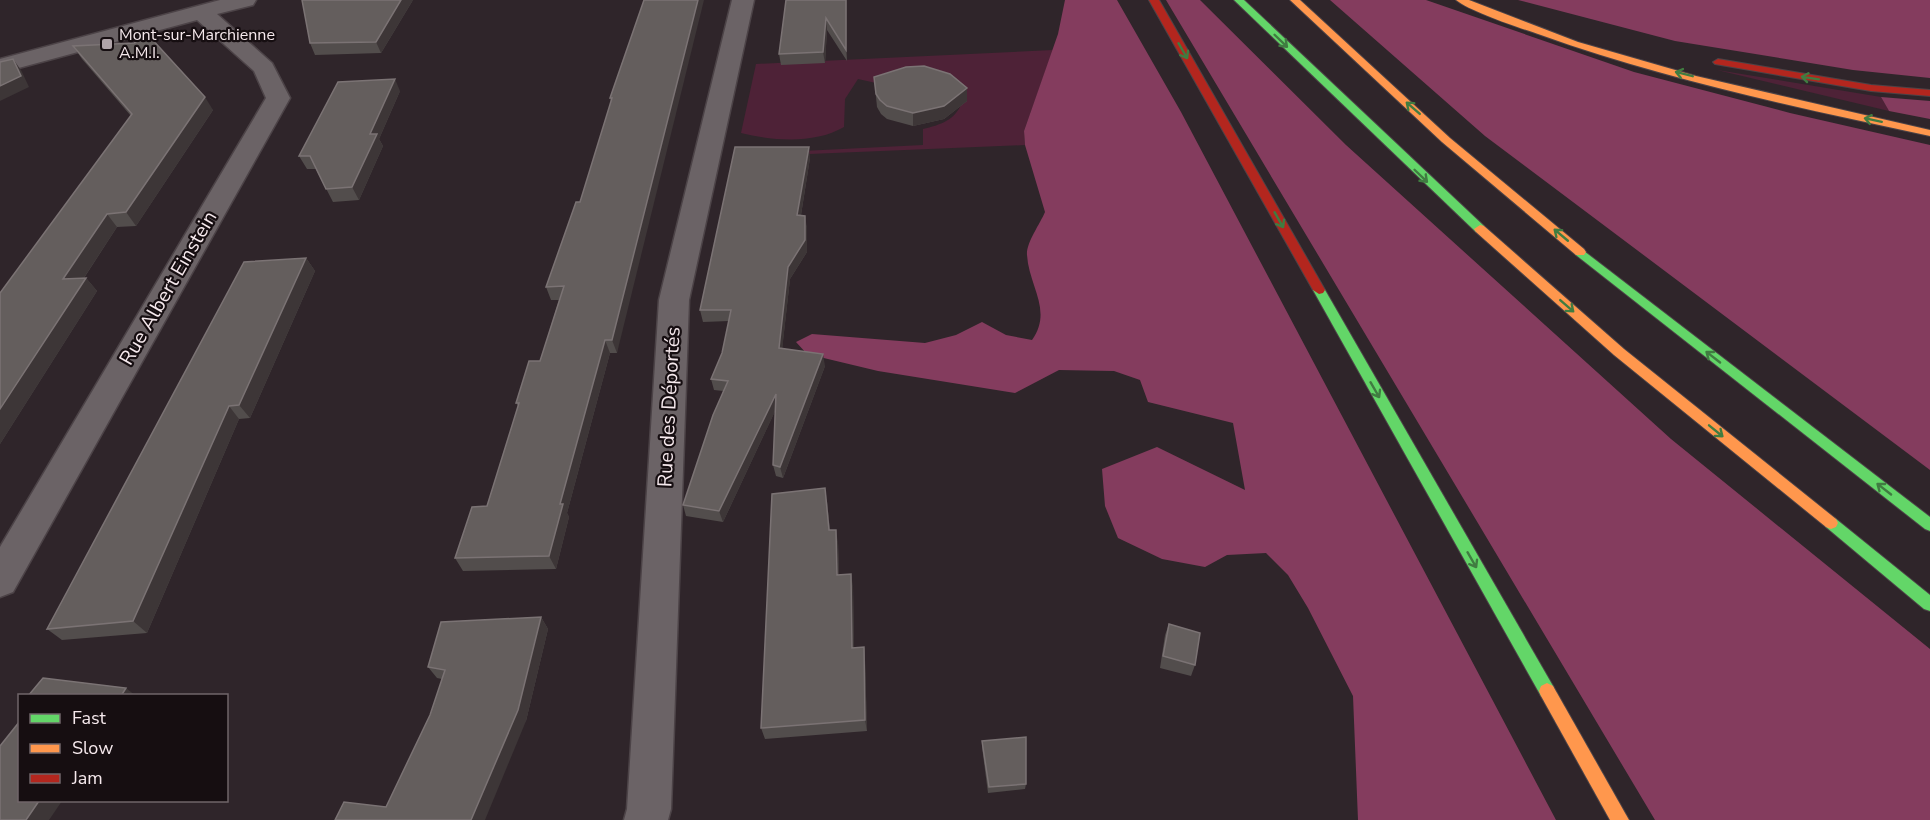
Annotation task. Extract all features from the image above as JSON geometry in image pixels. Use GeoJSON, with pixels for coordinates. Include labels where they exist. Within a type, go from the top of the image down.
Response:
{"type":"FeatureCollection","features":[{"type":"Feature","properties":{"kind":"highway"},"geometry":{"type":"LineString","coordinates":[[1154,0],[1620,820]]}},
{"type":"Feature","properties":{"kind":"highway"},"geometry":{"type":"LineString","coordinates":[[1239,0],[1438,192],[1585,321],[1930,604]]}},
{"type":"Feature","properties":{"kind":"highway"},"geometry":{"type":"LineString","coordinates":[[1295,0],[1337,42],[1630,292],[1930,525]]}},
{"type":"Feature","properties":{"kind":"highway"},"geometry":{"type":"LineString","coordinates":[[1461,0],[1495,16],[1630,60],[1823,109],[1930,133]]}},
{"type":"Feature","properties":{"kind":"highway"},"geometry":{"type":"LineString","coordinates":[[1470,0],[1585,32]]}},
{"type":"Feature","properties":{"kind":"highway"},"geometry":{"type":"LineString","coordinates":[[1699,58],[1872,88],[1930,93]]}},
{"type":"Feature","properties":{"kind":"street"},"geometry":{"type":"LineString","coordinates":[[0,66],[245,0]]}},
{"type":"Feature","properties":{"kind":"street","name":"Rue des Déportés"},"geometry":{"type":"LineString","coordinates":[[646,820],[650,809],[675,300],[743,0]]}},
{"type":"Feature","properties":{"kind":"street","name":"Rue Albert Einstein"},"geometry":{"type":"LineString","coordinates":[[0,581],[278,98],[264,68],[201,12]]}},
{"type":"Feature","properties":{"kind":"shaded area"},"geometry":{"type":"Polygon","coordinates":[[[1065,0],[1117,0],[1181,112],[1556,820],[1358,820],[1353,696],[1308,608],[1288,575],[1266,553],[1227,555],[1205,567],[1162,559],[1118,538],[1105,506],[1102,469],[1157,447],[1245,490],[1233,423],[1148,402],[1140,380],[1114,371],[1059,370],[1015,393],[878,371],[807,354],[796,342],[812,334],[925,343],[956,335],[982,322],[1006,335],[1032,340],[1038,329],[1040,308],[1027,250],[1045,212],[1025,145],[1024,131],[1058,34],[1065,0]]]}},
{"type":"Feature","properties":{"kind":"shaded area"},"geometry":{"type":"Polygon","coordinates":[[[1166,0],[1200,0],[1346,145],[1671,439],[1930,649],[1930,820],[1655,820],[1166,0]]]}},
{"type":"Feature","properties":{"kind":"shaded area"},"geometry":{"type":"Polygon","coordinates":[[[1330,0],[1426,0],[1634,72],[1790,113],[1930,145],[1930,470],[1485,136],[1330,0]]]}},
{"type":"Feature","properties":{"kind":"shaded area"},"geometry":{"type":"Polygon","coordinates":[[[1518,0],[1930,0],[1930,78],[1853,70],[1675,41],[1518,0]]]}},
{"type":"Feature","properties":{"kind":"shaded area"},"geometry":{"type":"Polygon","coordinates":[[[1053,50],[1024,131],[1025,145],[762,156],[762,153],[923,145],[923,129],[952,117],[962,102],[858,79],[845,99],[844,127],[820,136],[794,139],[767,138],[741,133],[756,64],[1053,50]]]}},
{"type":"Feature","properties":{"kind":"shaded area"},"geometry":{"type":"Polygon","coordinates":[[[1717,70],[1881,97],[1889,111],[1717,70]]]}},
{"type":"Feature","properties":{"kind":"shaded area"},"geometry":{"type":"Polygon","coordinates":[[[1881,97],[1930,101],[1930,119],[1889,111],[1881,97]]]}},
{"type":"Feature","properties":{"kind":"building"},"geometry":{"type":"Polygon","coordinates":[[[302,0],[401,0],[376,42],[310,43],[302,0]]]}},
{"type":"Feature","properties":{"kind":"building"},"geometry":{"type":"Polygon","coordinates":[[[644,0],[698,0],[612,340],[605,340],[560,504],[563,504],[549,556],[455,558],[472,507],[487,506],[519,403],[516,403],[529,361],[540,361],[564,286],[546,287],[576,202],[580,202],[612,98],[610,98],[644,0]]]}},
{"type":"Feature","properties":{"kind":"building"},"geometry":{"type":"Polygon","coordinates":[[[786,0],[846,0],[846,50],[826,18],[823,52],[779,54],[786,0]]]}},
{"type":"Feature","properties":{"kind":"building"},"geometry":{"type":"Polygon","coordinates":[[[150,37],[205,97],[126,212],[107,214],[63,279],[86,278],[0,409],[0,293],[132,114],[73,46],[134,43],[150,37]]]}},
{"type":"Feature","properties":{"kind":"building"},"geometry":{"type":"Polygon","coordinates":[[[13,59],[21,76],[0,86],[0,62],[13,59]]]}},
{"type":"Feature","properties":{"kind":"building"},"geometry":{"type":"Polygon","coordinates":[[[924,66],[950,74],[967,88],[944,106],[913,113],[887,106],[880,100],[876,94],[874,77],[906,67],[924,66]]]}},
{"type":"Feature","properties":{"kind":"building"},"geometry":{"type":"Polygon","coordinates":[[[395,79],[370,134],[377,134],[352,187],[326,189],[310,156],[299,156],[338,82],[395,79]]]}},
{"type":"Feature","properties":{"kind":"building"},"geometry":{"type":"Polygon","coordinates":[[[735,147],[809,147],[797,215],[805,216],[805,240],[788,267],[779,348],[823,354],[780,467],[773,465],[776,394],[719,511],[683,505],[713,415],[728,381],[711,379],[722,353],[731,310],[700,310],[735,147]]]}},
{"type":"Feature","properties":{"kind":"building"},"geometry":{"type":"Polygon","coordinates":[[[306,258],[239,405],[229,406],[133,621],[47,629],[244,262],[306,258]]]}},
{"type":"Feature","properties":{"kind":"building"},"geometry":{"type":"Polygon","coordinates":[[[825,488],[829,530],[836,530],[837,575],[851,574],[852,648],[864,647],[865,720],[761,728],[772,494],[825,488]]]}},
{"type":"Feature","properties":{"kind":"building"},"geometry":{"type":"Polygon","coordinates":[[[541,617],[518,710],[471,820],[335,820],[344,802],[386,807],[430,715],[445,670],[428,667],[441,622],[541,617]]]}},
{"type":"Feature","properties":{"kind":"building"},"geometry":{"type":"Polygon","coordinates":[[[1169,624],[1200,633],[1195,665],[1163,656],[1169,624]]]}},
{"type":"Feature","properties":{"kind":"building"},"geometry":{"type":"Polygon","coordinates":[[[43,678],[126,688],[122,694],[30,694],[43,678]]]}},
{"type":"Feature","properties":{"kind":"building"},"geometry":{"type":"Polygon","coordinates":[[[18,724],[18,802],[38,802],[26,820],[0,820],[0,746],[18,724]]]}},
{"type":"Feature","properties":{"kind":"building"},"geometry":{"type":"Polygon","coordinates":[[[1026,737],[1026,784],[989,787],[982,741],[1026,737]]]}},
{"type":"Feature","properties":{"kind":"traffic: fast"},"geometry":{"type":"LineString","coordinates":[[1239,0],[1480,229]]}},
{"type":"Feature","properties":{"kind":"traffic: fast"},"geometry":{"type":"LineString","coordinates":[[1580,252],[1930,525]]}},
{"type":"Feature","properties":{"kind":"traffic: fast"},"geometry":{"type":"LineString","coordinates":[[1319,290],[1547,691]]}},
{"type":"Feature","properties":{"kind":"traffic: fast"},"geometry":{"type":"LineString","coordinates":[[1831,523],[1930,604]]}},
{"type":"Feature","properties":{"kind":"traffic: slow"},"geometry":{"type":"LineString","coordinates":[[1295,0],[1446,140],[1580,252]]}},
{"type":"Feature","properties":{"kind":"traffic: slow"},"geometry":{"type":"LineString","coordinates":[[1461,0],[1575,44],[1633,62],[1752,93],[1930,133]]}},
{"type":"Feature","properties":{"kind":"traffic: slow"},"geometry":{"type":"LineString","coordinates":[[1480,229],[1619,352],[1831,523]]}},
{"type":"Feature","properties":{"kind":"traffic: slow"},"geometry":{"type":"LineString","coordinates":[[1547,691],[1620,820]]}},
{"type":"Feature","properties":{"kind":"traffic: jam"},"geometry":{"type":"LineString","coordinates":[[1154,0],[1319,290]]}},
{"type":"Feature","properties":{"kind":"traffic: jam"},"geometry":{"type":"LineString","coordinates":[[1718,62],[1871,88],[1930,93]]}},
{"type":"Feature","properties":{"kind":"place","name":"Mont-sur-Marchienne A.M.I."},"geometry":{"type":"Point","coordinates":[107,44]}}]}
